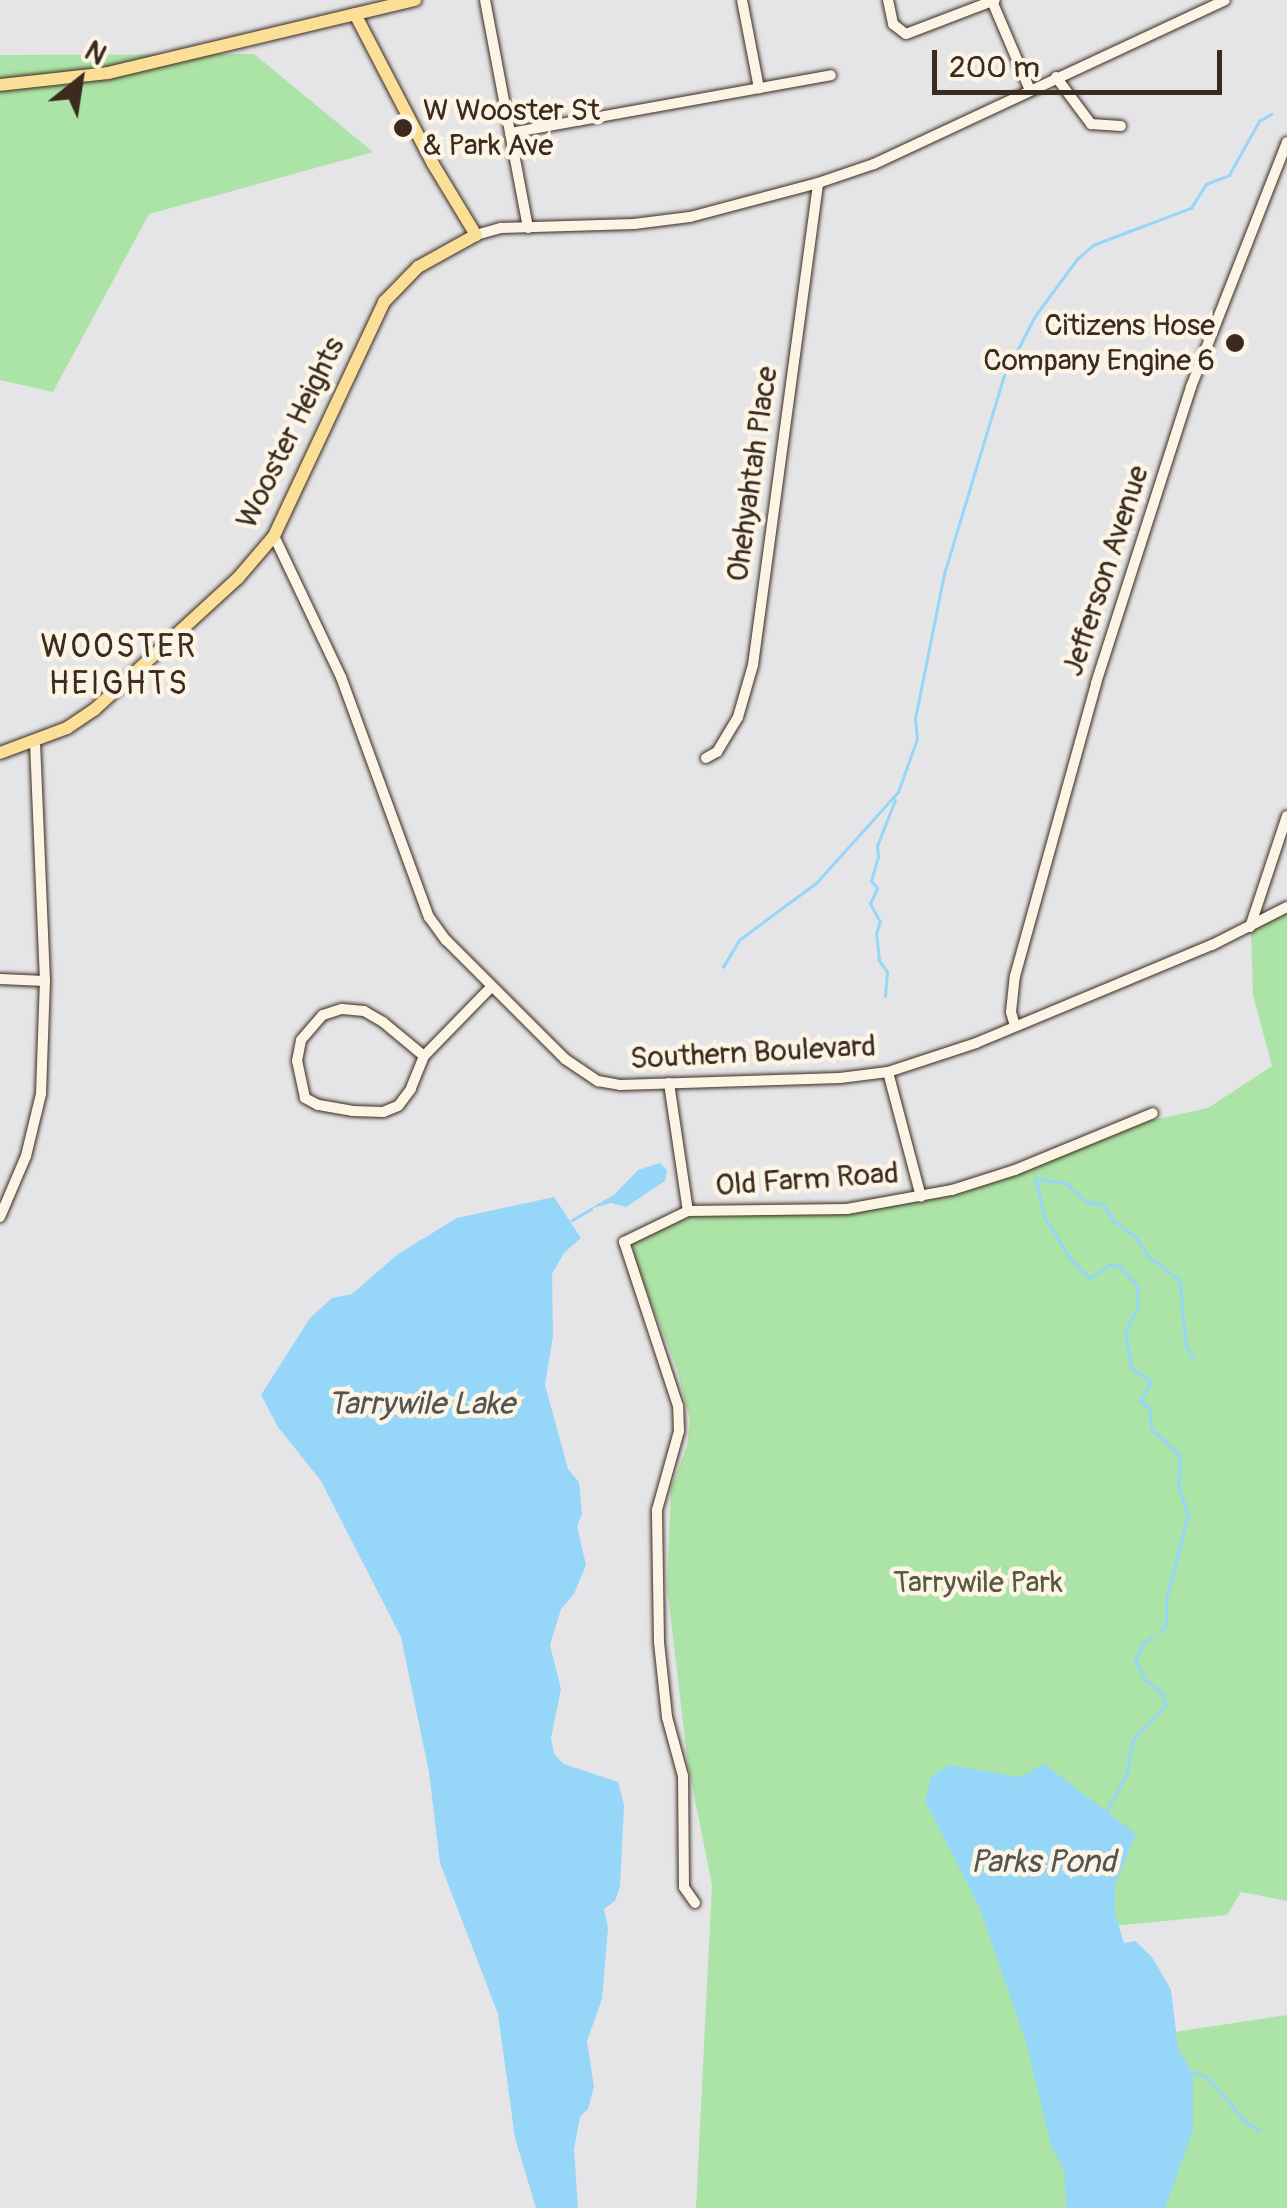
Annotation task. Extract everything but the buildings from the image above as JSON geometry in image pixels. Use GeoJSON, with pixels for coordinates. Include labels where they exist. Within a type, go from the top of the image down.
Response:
{"type":"FeatureCollection","features":[{"type":"Feature","properties":{"kind":"main road"},"geometry":{"type":"LineString","coordinates":[[0,84],[108,72],[415,0]]}},
{"type":"Feature","properties":{"kind":"main road"},"geometry":{"type":"LineString","coordinates":[[356,14],[433,164],[476,236]]}},
{"type":"Feature","properties":{"kind":"main road","name":"Wooster Heights"},"geometry":{"type":"LineString","coordinates":[[0,753],[67,728],[118,690],[238,578],[274,536],[384,302],[418,267],[476,236]]}},
{"type":"Feature","properties":{"kind":"street"},"geometry":{"type":"LineString","coordinates":[[485,0],[528,228]]}},
{"type":"Feature","properties":{"kind":"street"},"geometry":{"type":"LineString","coordinates":[[742,0],[758,88]]}},
{"type":"Feature","properties":{"kind":"street"},"geometry":{"type":"LineString","coordinates":[[888,0],[892,24],[906,34],[994,1],[1030,90]]}},
{"type":"Feature","properties":{"kind":"street"},"geometry":{"type":"LineString","coordinates":[[476,236],[528,228],[690,217],[818,184],[874,164],[1199,5],[1225,0]]}},
{"type":"Feature","properties":{"kind":"street"},"geometry":{"type":"LineString","coordinates":[[510,133],[831,74]]}},
{"type":"Feature","properties":{"kind":"street"},"geometry":{"type":"LineString","coordinates":[[1056,77],[1091,124],[1120,126]]}},
{"type":"Feature","properties":{"kind":"street","name":"Jefferson Avenue"},"geometry":{"type":"LineString","coordinates":[[1015,1026],[1011,1012],[1015,976],[1096,683],[1210,332],[1287,142]]}},
{"type":"Feature","properties":{"kind":"street","name":"Ohehyahtah Place"},"geometry":{"type":"LineString","coordinates":[[706,758],[717,752],[738,717],[753,664],[818,184]]}},
{"type":"Feature","properties":{"kind":"street","name":"Southern Boulevard"},"geometry":{"type":"LineString","coordinates":[[274,536],[341,678],[423,904],[446,940],[580,1071],[620,1085],[888,1072],[1015,1026],[1249,928],[1287,908]]}},
{"type":"Feature","properties":{"kind":"street"},"geometry":{"type":"LineString","coordinates":[[0,1217],[36,1127],[42,1094],[45,981],[34,743]]}},
{"type":"Feature","properties":{"kind":"street"},"geometry":{"type":"LineString","coordinates":[[1249,928],[1287,816]]}},
{"type":"Feature","properties":{"kind":"street"},"geometry":{"type":"LineString","coordinates":[[0,979],[45,981]]}},
{"type":"Feature","properties":{"kind":"street"},"geometry":{"type":"LineString","coordinates":[[424,1056],[364,1011],[342,1009],[310,1025],[301,1040],[298,1061],[305,1098],[318,1105],[383,1112],[398,1106],[424,1056],[491,986]]}},
{"type":"Feature","properties":{"kind":"street"},"geometry":{"type":"LineString","coordinates":[[888,1072],[922,1197]]}},
{"type":"Feature","properties":{"kind":"street"},"geometry":{"type":"LineString","coordinates":[[669,1083],[688,1212],[624,1242],[678,1406],[679,1431],[657,1510],[659,1642],[666,1716],[682,1776],[684,1887],[695,1903]]}},
{"type":"Feature","properties":{"kind":"street","name":"Old Farm Road"},"geometry":{"type":"LineString","coordinates":[[688,1212],[847,1209],[922,1197],[982,1182],[1152,1112]]}},
{"type":"Feature","properties":{"kind":"green space"},"geometry":{"type":"Polygon","coordinates":[[[254,54],[373,152],[149,214],[53,392],[0,380],[0,55],[254,54]]]}},
{"type":"Feature","properties":{"kind":"green space","name":"Tarrywile Park"},"geometry":{"type":"Polygon","coordinates":[[[1287,913],[1287,1901],[1241,1892],[1227,1915],[1112,1926],[1168,2033],[1287,2015],[1287,2208],[696,2208],[712,1885],[688,1765],[667,1587],[671,1488],[687,1446],[690,1420],[677,1369],[634,1258],[634,1239],[694,1211],[804,1213],[917,1194],[1022,1169],[1153,1120],[1208,1108],[1272,1066],[1253,995],[1251,931],[1287,913]]]}},
{"type":"Feature","properties":{"kind":"water"},"geometry":{"type":"Polygon","coordinates":[[[660,1163],[667,1170],[665,1181],[626,1207],[611,1203],[589,1209],[614,1195],[638,1170],[660,1163]]]}},
{"type":"Feature","properties":{"kind":"water","name":"Tarrywile Lake"},"geometry":{"type":"Polygon","coordinates":[[[554,1197],[581,1238],[564,1253],[552,1274],[553,1336],[545,1385],[568,1469],[579,1482],[582,1514],[577,1526],[586,1565],[574,1594],[561,1609],[550,1645],[561,1689],[551,1738],[554,1754],[564,1764],[618,1782],[624,1805],[620,1886],[615,1901],[604,1909],[608,1928],[602,1999],[587,2041],[594,2087],[588,2109],[580,2117],[574,2149],[578,2208],[536,2208],[515,2138],[498,2014],[440,1863],[429,1772],[401,1637],[321,1481],[278,1427],[261,1395],[310,1318],[332,1298],[352,1294],[398,1254],[457,1218],[554,1197]]]}},
{"type":"Feature","properties":{"kind":"water","name":"Parks Pond"},"geometry":{"type":"Polygon","coordinates":[[[1044,1764],[1136,1834],[1115,1885],[1115,1913],[1124,1943],[1135,1941],[1152,1957],[1171,1990],[1178,2048],[1193,2074],[1193,2130],[1165,2208],[1067,2208],[1064,2170],[1051,2145],[1027,2045],[980,1909],[925,1801],[931,1777],[949,1765],[1020,1777],[1044,1764]]]}},
{"type":"Feature","properties":{"kind":"waterway"},"geometry":{"type":"LineString","coordinates":[[723,967],[739,940],[816,883],[898,792],[917,739],[915,719],[944,574],[1003,378],[1035,316],[1077,259],[1093,245],[1191,208],[1206,184],[1229,175],[1259,121],[1271,114]]}},
{"type":"Feature","properties":{"kind":"waterway"},"geometry":{"type":"LineString","coordinates":[[885,996],[887,972],[879,961],[876,934],[880,922],[870,904],[877,888],[871,881],[877,846],[895,800]]}},
{"type":"Feature","properties":{"kind":"waterway"},"geometry":{"type":"LineString","coordinates":[[1160,1632],[1166,1625],[1166,1599],[1188,1516],[1178,1486],[1180,1456],[1151,1429],[1149,1408],[1140,1402],[1151,1381],[1131,1368],[1125,1331],[1138,1307],[1137,1286],[1119,1266],[1110,1265],[1090,1279],[1069,1257],[1044,1217],[1035,1179],[1066,1183],[1085,1201],[1104,1205],[1114,1221],[1137,1238],[1149,1257],[1180,1280],[1186,1346],[1193,1357]]}},
{"type":"Feature","properties":{"kind":"waterway"},"geometry":{"type":"LineString","coordinates":[[572,1220],[591,1209]]}},
{"type":"Feature","properties":{"kind":"waterway"},"geometry":{"type":"LineString","coordinates":[[1105,1814],[1127,1773],[1132,1741],[1165,1705],[1163,1694],[1145,1680],[1135,1660],[1143,1643],[1152,1637]]}},
{"type":"Feature","properties":{"kind":"waterway"},"geometry":{"type":"LineString","coordinates":[[1192,2071],[1209,2079],[1245,2121],[1259,2130]]}},
{"type":"Feature","properties":{"kind":"place","name":"W Wooster St & Park Ave"},"geometry":{"type":"Point","coordinates":[403,128]}},
{"type":"Feature","properties":{"kind":"place","name":"Citizens Hose Company Engine 6"},"geometry":{"type":"Point","coordinates":[1235,343]}},
{"type":"Feature","properties":{"kind":"district","name":"WOOSTER HEIGHTS"},"geometry":{"type":"Point","coordinates":[119,666]}}]}
